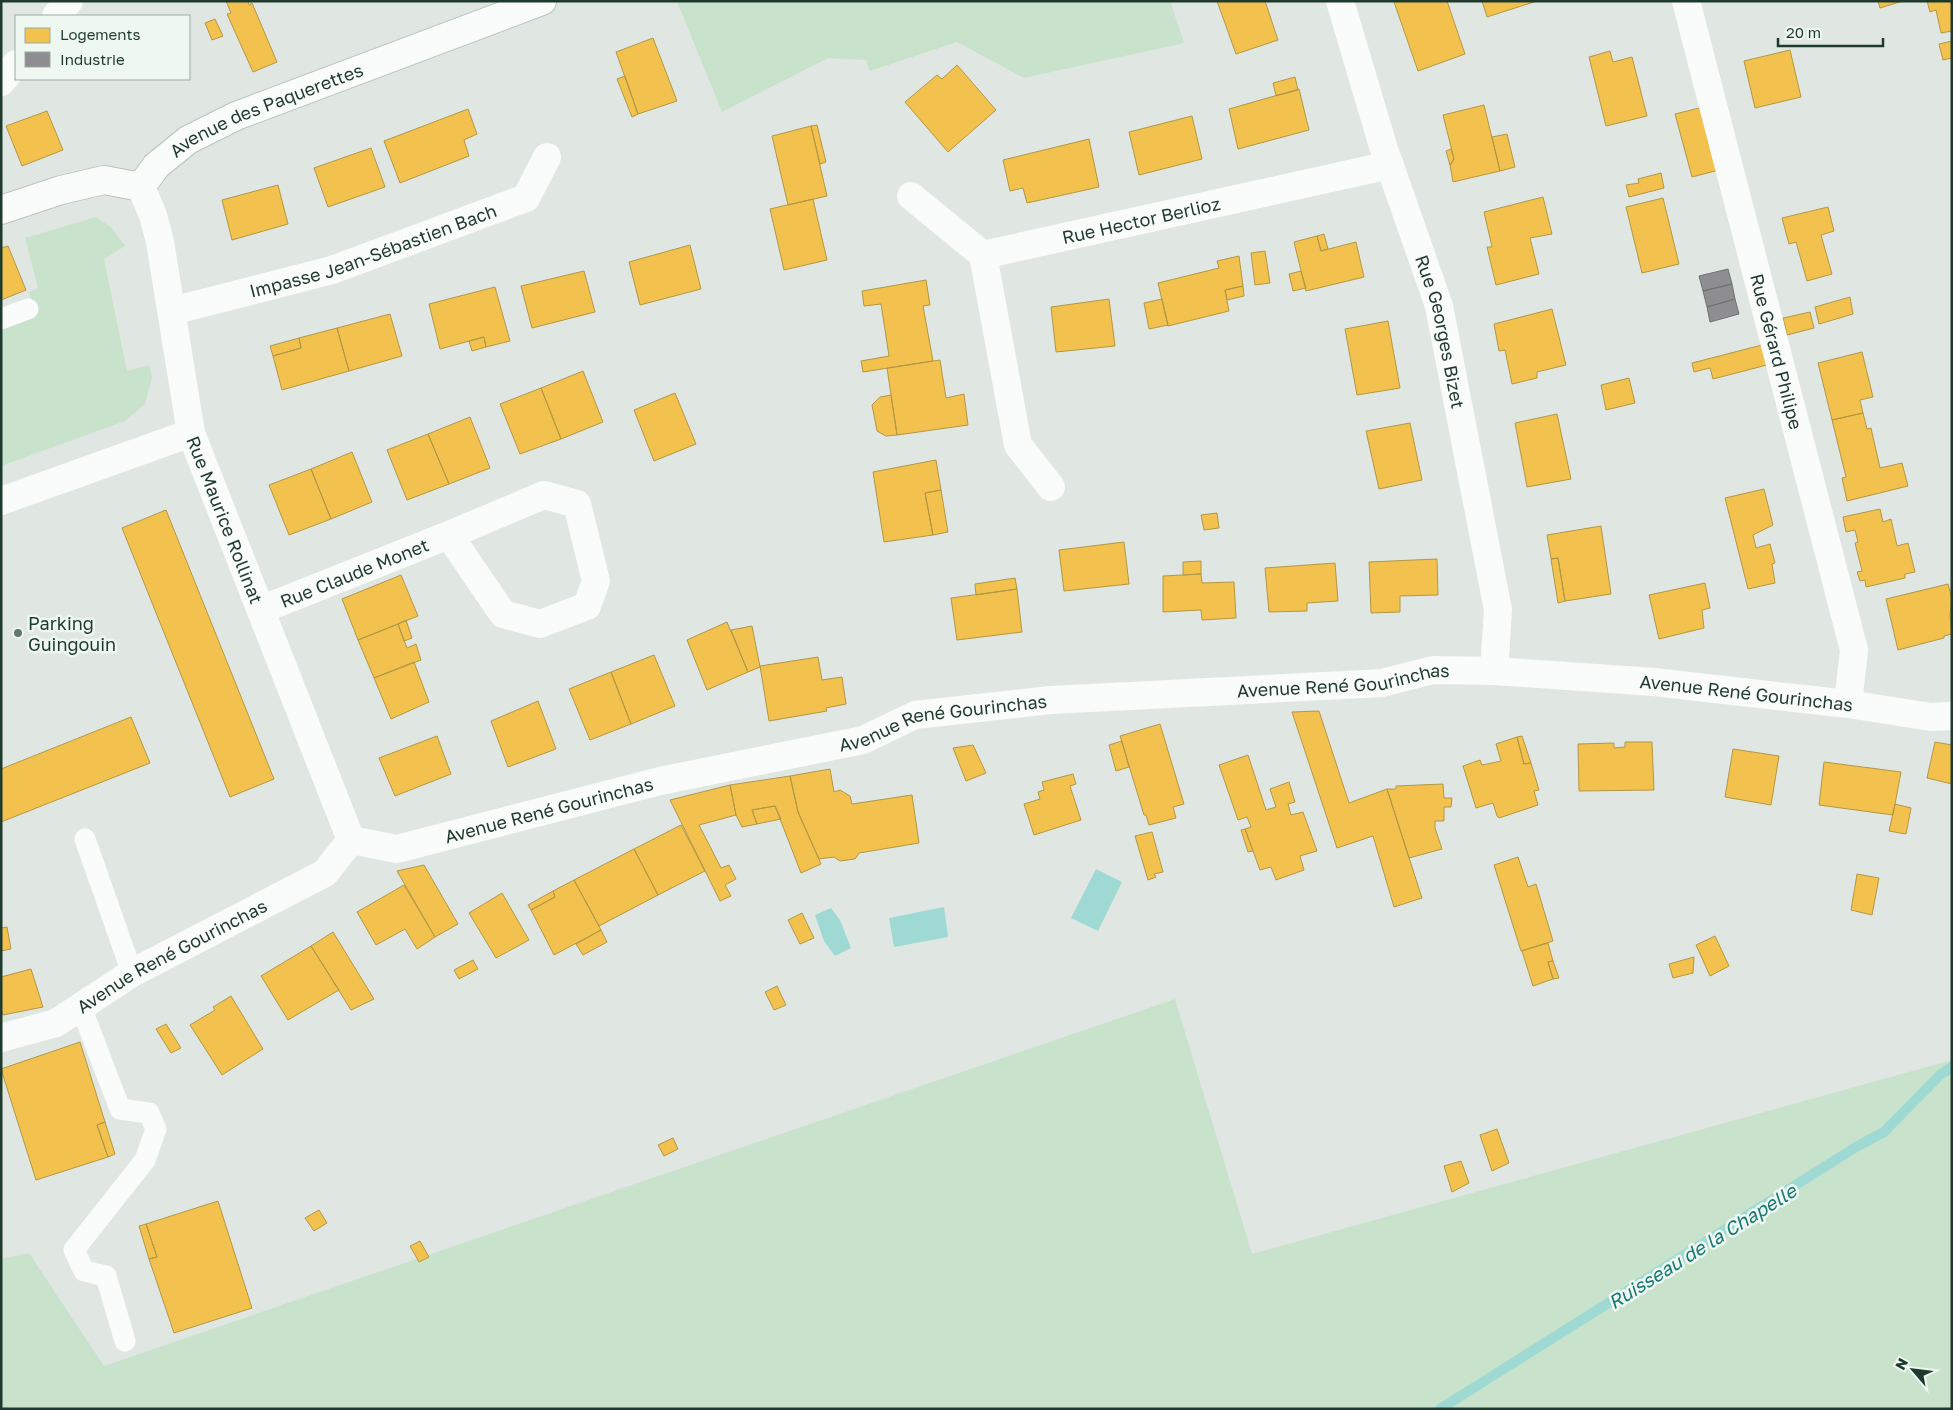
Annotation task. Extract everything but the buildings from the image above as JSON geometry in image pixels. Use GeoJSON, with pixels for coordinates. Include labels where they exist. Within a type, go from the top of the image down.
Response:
{"type":"FeatureCollection","features":[{"type":"Feature","properties":{"kind":"street"},"geometry":{"type":"LineString","coordinates":[[57,15],[69,1]]}},
{"type":"Feature","properties":{"kind":"street","name":"Avenue des Paquerettes"},"geometry":{"type":"LineString","coordinates":[[141,187],[156,166],[188,140],[236,116],[542,1]]}},
{"type":"Feature","properties":{"kind":"street","name":"Rue Georges Bizet"},"geometry":{"type":"LineString","coordinates":[[1340,1],[1383,146],[1439,306],[1498,610],[1494,671]]}},
{"type":"Feature","properties":{"kind":"street","name":"Rue Gérard Philipe"},"geometry":{"type":"LineString","coordinates":[[1686,1],[1854,650],[1848,704]]}},
{"type":"Feature","properties":{"kind":"street"},"geometry":{"type":"LineString","coordinates":[[1,82],[15,65]]}},
{"type":"Feature","properties":{"kind":"street","name":"Impasse Jean-Sébastien Bach"},"geometry":{"type":"LineString","coordinates":[[172,311],[332,270],[526,198],[547,156]]}},
{"type":"Feature","properties":{"kind":"street","name":"Rue Hector Berlioz"},"geometry":{"type":"LineString","coordinates":[[983,255],[1390,165]]}},
{"type":"Feature","properties":{"kind":"street"},"geometry":{"type":"LineString","coordinates":[[1,210],[61,190],[104,180],[141,187]]}},
{"type":"Feature","properties":{"kind":"street","name":"Rue Maurice Rollinat"},"geometry":{"type":"LineString","coordinates":[[141,187],[153,215],[172,311],[191,433],[351,840]]}},
{"type":"Feature","properties":{"kind":"street"},"geometry":{"type":"LineString","coordinates":[[911,196],[983,255],[1018,445],[1051,487]]}},
{"type":"Feature","properties":{"kind":"street"},"geometry":{"type":"LineString","coordinates":[[1,501],[191,433]]}},
{"type":"Feature","properties":{"kind":"street","name":"Rue Claude Monet"},"geometry":{"type":"LineString","coordinates":[[260,609],[449,535],[544,495],[577,504],[596,581],[587,606],[540,624],[503,614],[449,535]]}},
{"type":"Feature","properties":{"kind":"street","name":"Avenue René Gourinchas"},"geometry":{"type":"LineString","coordinates":[[1,1038],[56,1023],[132,973],[326,873],[351,840],[397,849],[660,781],[863,740],[915,715],[1051,700],[1382,683],[1433,670],[1494,671],[1654,682],[1848,704],[1931,717],[1952,716]]}},
{"type":"Feature","properties":{"kind":"lane"},"geometry":{"type":"LineString","coordinates":[[1,319],[28,309]]}},
{"type":"Feature","properties":{"kind":"lane"},"geometry":{"type":"LineString","coordinates":[[85,839],[132,973]]}},
{"type":"Feature","properties":{"kind":"lane"},"geometry":{"type":"LineString","coordinates":[[81,1007],[120,1109],[149,1112],[156,1129],[145,1160],[74,1250],[84,1271],[106,1276],[124,1342]]}},
{"type":"Feature","properties":{"kind":"green space"},"geometry":{"type":"Polygon","coordinates":[[[677,1],[1170,1],[1184,43],[1024,78],[957,42],[870,71],[866,60],[828,58],[722,112],[677,1]]]}},
{"type":"Feature","properties":{"kind":"green space"},"geometry":{"type":"Polygon","coordinates":[[[96,217],[112,228],[125,246],[104,259],[127,371],[149,365],[152,378],[145,404],[125,421],[1,466],[1,327],[34,315],[29,292],[38,288],[25,238],[96,217]]]}},
{"type":"Feature","properties":{"kind":"green space"},"geometry":{"type":"Polygon","coordinates":[[[1175,999],[1252,1254],[1952,1060],[1952,1409],[1,1409],[1,1259],[29,1253],[104,1366],[1175,999]]]}},
{"type":"Feature","properties":{"kind":"water"},"geometry":{"type":"Polygon","coordinates":[[[1096,869],[1122,882],[1098,931],[1071,918],[1096,869]]]}},
{"type":"Feature","properties":{"kind":"water"},"geometry":{"type":"Polygon","coordinates":[[[944,907],[948,937],[894,947],[889,918],[944,907]]]}},
{"type":"Feature","properties":{"kind":"water"},"geometry":{"type":"Polygon","coordinates":[[[831,908],[840,920],[851,948],[835,956],[824,941],[815,915],[831,908]]]}},
{"type":"Feature","properties":{"kind":"waterway","name":"Ruisseau de la Chapelle"},"geometry":{"type":"LineString","coordinates":[[1440,1409],[1856,1147],[1884,1132],[1940,1075],[1952,1067]]}},
{"type":"Feature","properties":{"kind":"place","name":"Parking Guingouin"},"geometry":{"type":"Point","coordinates":[18,633]}}]}
